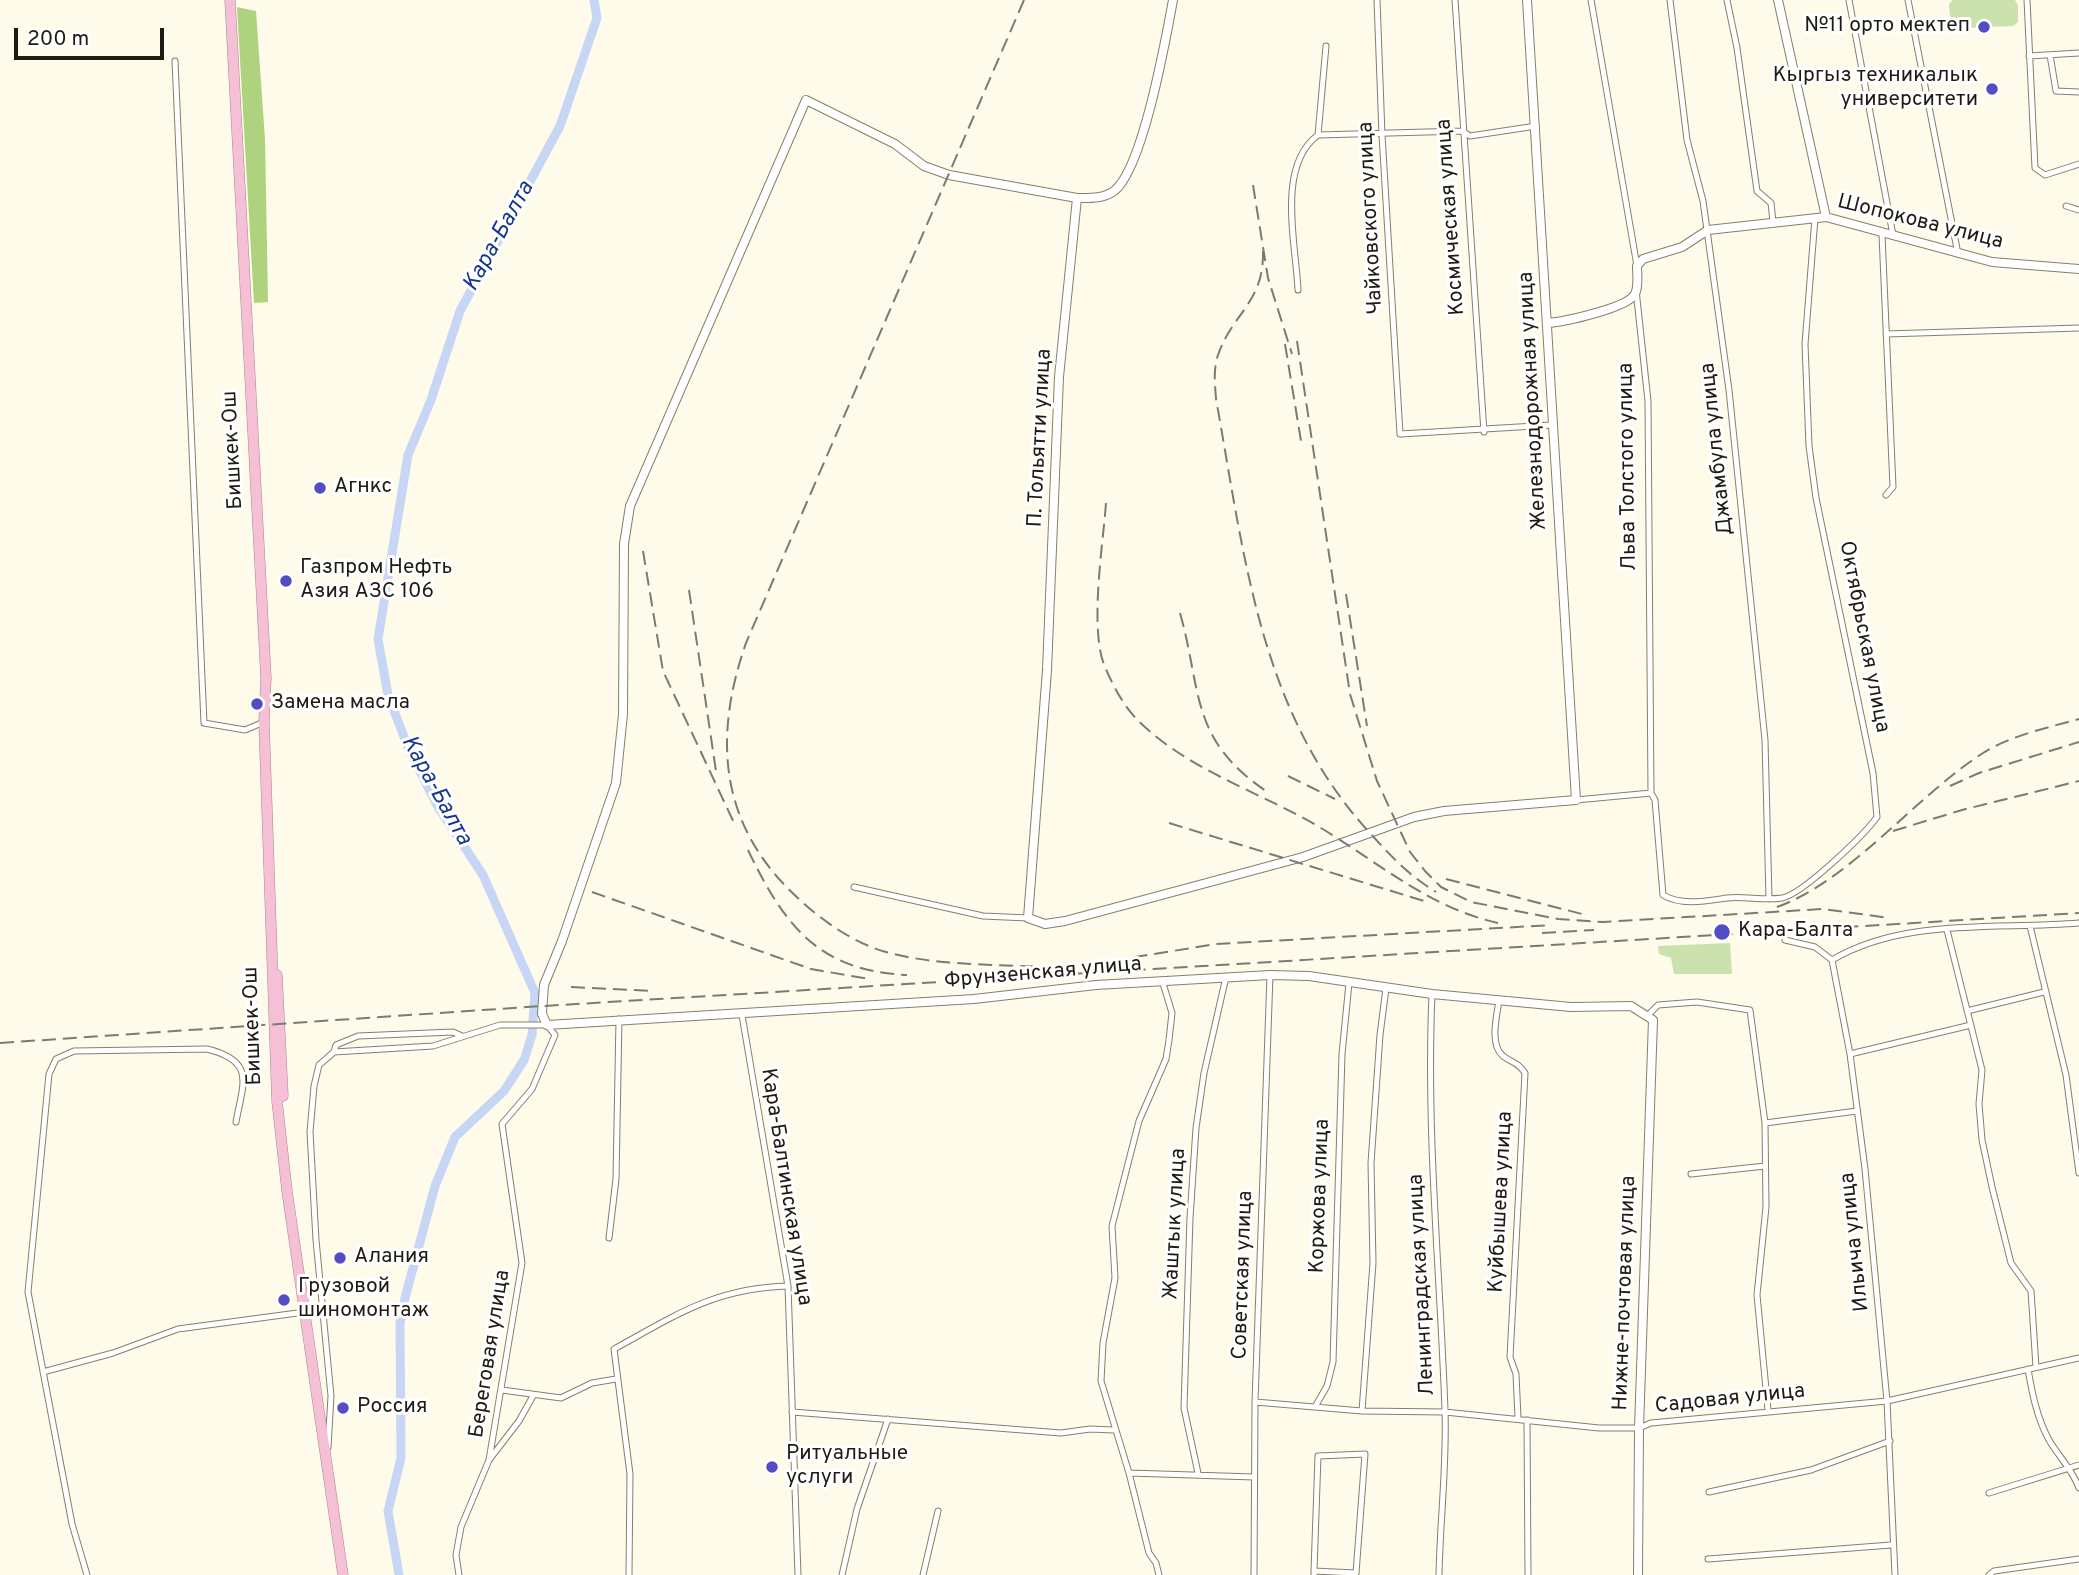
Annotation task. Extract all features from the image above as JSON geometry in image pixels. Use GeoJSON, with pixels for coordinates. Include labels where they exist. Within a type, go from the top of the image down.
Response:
{"type":"FeatureCollection","features":[{"type":"Feature","properties":{"kind":"highway","name":"Бишкек-Ош"},"geometry":{"type":"LineString","coordinates":[[230,0],[265,666],[264,722],[271,897],[280,1023],[283,1153],[343,1575]]}},
{"type":"Feature","properties":{"kind":"street"},"geometry":{"type":"LineString","coordinates":[[547,1025],[542,1014],[544,985],[562,941],[616,783],[623,714],[624,544],[629,506],[806,100],[894,144],[924,166],[949,175],[1077,198],[1107,195],[1117,189],[1134,156],[1161,70],[1173,0]]}},
{"type":"Feature","properties":{"kind":"street","name":"Чайковского улица"},"geometry":{"type":"LineString","coordinates":[[1377,0],[1382,135],[1401,434],[1484,432]]}},
{"type":"Feature","properties":{"kind":"street","name":"Космическая улица"},"geometry":{"type":"LineString","coordinates":[[1455,0],[1484,432]]}},
{"type":"Feature","properties":{"kind":"street","name":"Железнодорожная улица"},"geometry":{"type":"LineString","coordinates":[[1527,0],[1576,800]]}},
{"type":"Feature","properties":{"kind":"street","name":"Льва Толстого улица"},"geometry":{"type":"LineString","coordinates":[[1591,0],[1637,266],[1636,290],[1648,401],[1651,793],[1655,800],[1663,895]]}},
{"type":"Feature","properties":{"kind":"street","name":"Джамбула улица"},"geometry":{"type":"LineString","coordinates":[[1670,0],[1687,140],[1708,230],[1731,402],[1765,740],[1769,899]]}},
{"type":"Feature","properties":{"kind":"street"},"geometry":{"type":"LineString","coordinates":[[1727,0],[1737,48],[1757,191],[1771,203],[1773,222]]}},
{"type":"Feature","properties":{"kind":"street"},"geometry":{"type":"LineString","coordinates":[[1778,0],[1826,217]]}},
{"type":"Feature","properties":{"kind":"street"},"geometry":{"type":"LineString","coordinates":[[1849,0],[1893,235]]}},
{"type":"Feature","properties":{"kind":"street"},"geometry":{"type":"LineString","coordinates":[[1908,0],[1958,254]]}},
{"type":"Feature","properties":{"kind":"street"},"geometry":{"type":"LineString","coordinates":[[2028,0],[2036,171],[2045,176],[2079,164]]}},
{"type":"Feature","properties":{"kind":"street"},"geometry":{"type":"LineString","coordinates":[[1318,135],[1326,47]]}},
{"type":"Feature","properties":{"kind":"street"},"geometry":{"type":"LineString","coordinates":[[2029,57],[2079,53]]}},
{"type":"Feature","properties":{"kind":"street"},"geometry":{"type":"LineString","coordinates":[[2050,55],[2056,92],[2079,92]]}},
{"type":"Feature","properties":{"kind":"street"},"geometry":{"type":"LineString","coordinates":[[175,61],[204,723],[245,730],[264,722]]}},
{"type":"Feature","properties":{"kind":"street"},"geometry":{"type":"LineString","coordinates":[[1298,290],[1291,208],[1293,183],[1297,159],[1308,142],[1318,135],[1462,131],[1470,136],[1493,135],[1536,126]]}},
{"type":"Feature","properties":{"kind":"street","name":"П. Тольятти улица"},"geometry":{"type":"LineString","coordinates":[[1028,918],[1047,670],[1059,377],[1077,198]]}},
{"type":"Feature","properties":{"kind":"street"},"geometry":{"type":"LineString","coordinates":[[2066,206],[2079,210]]}},
{"type":"Feature","properties":{"kind":"street","name":"Шопокова улица"},"geometry":{"type":"LineString","coordinates":[[1637,266],[1643,259],[1682,247],[1708,230],[1826,217],[1882,235],[1893,235],[1992,262],[2079,269]]}},
{"type":"Feature","properties":{"kind":"street","name":"Октябрьская улица"},"geometry":{"type":"LineString","coordinates":[[1663,895],[1695,902],[1785,898],[1867,832],[1877,817],[1873,773],[1816,498],[1809,446],[1805,344],[1815,218]]}},
{"type":"Feature","properties":{"kind":"street"},"geometry":{"type":"LineString","coordinates":[[1882,235],[1893,486],[1886,495]]}},
{"type":"Feature","properties":{"kind":"street"},"geometry":{"type":"LineString","coordinates":[[1547,323],[1573,321],[1630,299],[1636,290]]}},
{"type":"Feature","properties":{"kind":"street"},"geometry":{"type":"LineString","coordinates":[[1886,334],[2079,328]]}},
{"type":"Feature","properties":{"kind":"street"},"geometry":{"type":"LineString","coordinates":[[1484,432],[1552,425]]}},
{"type":"Feature","properties":{"kind":"street"},"geometry":{"type":"LineString","coordinates":[[854,887],[983,916],[1028,918],[1045,924],[1065,921],[1303,857],[1434,813],[1651,793]]}},
{"type":"Feature","properties":{"kind":"street"},"geometry":{"type":"LineString","coordinates":[[1785,940],[1815,947],[1832,960],[1850,949],[1899,934],[2079,923]]}},
{"type":"Feature","properties":{"kind":"street"},"geometry":{"type":"LineString","coordinates":[[2030,926],[2066,1074],[2079,1173]]}},
{"type":"Feature","properties":{"kind":"street"},"geometry":{"type":"LineString","coordinates":[[1947,930],[1982,1070],[1979,1104],[1982,1140],[2011,1263],[2031,1292],[2036,1367]]}},
{"type":"Feature","properties":{"kind":"street","name":"Ильича улица"},"geometry":{"type":"LineString","coordinates":[[1832,960],[1850,1054],[1887,1401],[1891,1545],[1895,1575]]}},
{"type":"Feature","properties":{"kind":"street","name":"Фрунзенская улица"},"geometry":{"type":"LineString","coordinates":[[334,1052],[433,1046],[500,1025],[742,1015],[974,999],[1162,980],[1270,975],[1309,976],[1349,984],[1432,994],[1572,1007],[1631,1006],[1648,1015]]}},
{"type":"Feature","properties":{"kind":"street","name":"Советская улица"},"geometry":{"type":"LineString","coordinates":[[1254,1575],[1255,1402],[1270,975]]}},
{"type":"Feature","properties":{"kind":"street","name":"Жаштык улица"},"geometry":{"type":"LineString","coordinates":[[1198,1473],[1184,1408],[1190,1217],[1203,1073],[1226,977]]}},
{"type":"Feature","properties":{"kind":"street"},"geometry":{"type":"LineString","coordinates":[[1159,1575],[1156,1563],[1149,1553],[1129,1473],[1101,1381],[1103,1343],[1115,1278],[1112,1226],[1139,1121],[1166,1059],[1172,1013],[1162,980]]}},
{"type":"Feature","properties":{"kind":"street","name":"Коржова улица"},"geometry":{"type":"LineString","coordinates":[[1315,1407],[1326,1386],[1333,1362],[1342,1054],[1349,984]]}},
{"type":"Feature","properties":{"kind":"street"},"geometry":{"type":"LineString","coordinates":[[1362,1411],[1373,1263],[1371,1163],[1380,1035],[1387,988]]}},
{"type":"Feature","properties":{"kind":"street"},"geometry":{"type":"LineString","coordinates":[[1967,1011],[2044,992]]}},
{"type":"Feature","properties":{"kind":"street","name":"Ленинградская улица"},"geometry":{"type":"LineString","coordinates":[[1432,994],[1429,1050],[1432,1199],[1445,1412],[1439,1575]]}},
{"type":"Feature","properties":{"kind":"street","name":"Куйбышева улица"},"geometry":{"type":"LineString","coordinates":[[1499,1000],[1497,1046],[1503,1055],[1519,1063],[1525,1073],[1510,1344],[1510,1357],[1516,1374],[1518,1418]]}},
{"type":"Feature","properties":{"kind":"street"},"geometry":{"type":"LineString","coordinates":[[1648,1015],[1658,1005],[1697,1002],[1750,1010],[1765,1123],[1766,1207],[1756,1295],[1768,1410]]}},
{"type":"Feature","properties":{"kind":"street","name":"Кара-Балтинская улица"},"geometry":{"type":"LineString","coordinates":[[742,1015],[788,1286],[798,1575]]}},
{"type":"Feature","properties":{"kind":"street","name":"Нижне-почтовая улица"},"geometry":{"type":"LineString","coordinates":[[1638,1575],[1639,1427],[1653,1020],[1648,1015]]}},
{"type":"Feature","properties":{"kind":"street"},"geometry":{"type":"LineString","coordinates":[[609,1238],[616,1180],[619,1018]]}},
{"type":"Feature","properties":{"kind":"street","name":"Береговая улица"},"geometry":{"type":"LineString","coordinates":[[459,1575],[456,1555],[461,1527],[489,1460],[522,1263],[502,1124],[532,1088],[555,1035],[547,1025]]}},
{"type":"Feature","properties":{"kind":"street"},"geometry":{"type":"LineString","coordinates":[[1850,1054],[1971,1025]]}},
{"type":"Feature","properties":{"kind":"street"},"geometry":{"type":"LineString","coordinates":[[327,1454],[331,1396],[316,1240],[310,1132],[314,1086],[319,1065],[334,1052],[336,1045],[358,1036],[453,1032],[463,1037]]}},
{"type":"Feature","properties":{"kind":"street"},"geometry":{"type":"LineString","coordinates":[[87,1575],[72,1524],[27,1292],[49,1074],[56,1059],[74,1051],[207,1049],[233,1059],[244,1076],[236,1122]]}},
{"type":"Feature","properties":{"kind":"street"},"geometry":{"type":"LineString","coordinates":[[1765,1123],[1857,1111]]}},
{"type":"Feature","properties":{"kind":"street"},"geometry":{"type":"LineString","coordinates":[[1691,1174],[1765,1166]]}},
{"type":"Feature","properties":{"kind":"street"},"geometry":{"type":"LineString","coordinates":[[629,1575],[630,1474],[614,1349],[703,1301],[760,1287],[788,1286]]}},
{"type":"Feature","properties":{"kind":"street"},"geometry":{"type":"LineString","coordinates":[[43,1372],[113,1353],[178,1329],[305,1312]]}},
{"type":"Feature","properties":{"kind":"street","name":"Садовая улица"},"geometry":{"type":"LineString","coordinates":[[1255,1402],[1362,1411],[1445,1412],[1598,1428],[1639,1427],[1651,1423],[1768,1410],[1887,1401],[2079,1358]]}},
{"type":"Feature","properties":{"kind":"street"},"geometry":{"type":"LineString","coordinates":[[2028,1369],[2038,1412],[2050,1440],[2071,1468],[2079,1488]]}},
{"type":"Feature","properties":{"kind":"street"},"geometry":{"type":"LineString","coordinates":[[502,1390],[561,1398],[592,1384],[616,1379]]}},
{"type":"Feature","properties":{"kind":"street"},"geometry":{"type":"LineString","coordinates":[[489,1460],[519,1421],[533,1396]]}},
{"type":"Feature","properties":{"kind":"street"},"geometry":{"type":"LineString","coordinates":[[792,1412],[1061,1433],[1090,1429],[1114,1430]]}},
{"type":"Feature","properties":{"kind":"street"},"geometry":{"type":"LineString","coordinates":[[842,1575],[857,1509],[888,1419]]}},
{"type":"Feature","properties":{"kind":"street"},"geometry":{"type":"LineString","coordinates":[[1527,1420],[1528,1575]]}},
{"type":"Feature","properties":{"kind":"street"},"geometry":{"type":"LineString","coordinates":[[1709,1492],[1811,1470],[1890,1441]]}},
{"type":"Feature","properties":{"kind":"street"},"geometry":{"type":"LineString","coordinates":[[1365,1454],[1356,1573],[1314,1573],[1318,1456],[1365,1454]]}},
{"type":"Feature","properties":{"kind":"street"},"geometry":{"type":"LineString","coordinates":[[1989,1493],[2079,1465]]}},
{"type":"Feature","properties":{"kind":"street"},"geometry":{"type":"LineString","coordinates":[[1129,1473],[1198,1473],[1255,1477]]}},
{"type":"Feature","properties":{"kind":"street"},"geometry":{"type":"LineString","coordinates":[[923,1575],[938,1511]]}},
{"type":"Feature","properties":{"kind":"street"},"geometry":{"type":"LineString","coordinates":[[1708,1559],[1891,1545]]}},
{"type":"Feature","properties":{"kind":"street"},"geometry":{"type":"LineString","coordinates":[[1989,1575],[1994,1571],[2079,1559]]}},
{"type":"Feature","properties":{"kind":"green space"},"geometry":{"type":"Polygon","coordinates":[[[1953,0],[2015,0],[2018,5],[2018,22],[2013,26],[1963,28],[1950,16],[1949,4],[1953,0]]]}},
{"type":"Feature","properties":{"kind":"green space"},"geometry":{"type":"Polygon","coordinates":[[[237,7],[256,11],[265,139],[268,302],[254,303],[237,7]]]}},
{"type":"Feature","properties":{"kind":"green space"},"geometry":{"type":"Polygon","coordinates":[[[1730,943],[1732,974],[1674,974],[1671,958],[1659,954],[1658,946],[1730,943]]]}},
{"type":"Feature","properties":{"kind":"waterway","name":"Кара-Балта"},"geometry":{"type":"LineString","coordinates":[[399,1575],[388,1511],[401,1458],[400,1323],[405,1298],[435,1186],[455,1137],[504,1091],[524,1060],[532,1035],[535,993],[483,875],[438,807],[409,750],[388,695],[378,639],[408,455],[431,400],[460,311],[560,126],[597,18],[594,0]]}},
{"type":"Feature","properties":{"kind":"railway"},"geometry":{"type":"LineString","coordinates":[[1024,0],[746,643],[735,679],[727,748],[730,781],[739,813],[753,843],[773,872],[800,900],[829,924],[862,943],[905,957],[965,964],[1045,967]]}},
{"type":"Feature","properties":{"kind":"railway"},"geometry":{"type":"LineString","coordinates":[[1253,185],[1268,278],[1292,354]]}},
{"type":"Feature","properties":{"kind":"railway"},"geometry":{"type":"LineString","coordinates":[[1263,251],[1258,283],[1224,340],[1216,361],[1215,377],[1216,399],[1236,515],[1262,628],[1280,683],[1303,735],[1332,785],[1392,857],[1436,892]]}},
{"type":"Feature","properties":{"kind":"railway"},"geometry":{"type":"LineString","coordinates":[[1297,341],[1350,694],[1377,781],[1410,852],[1441,887],[1471,902],[1558,919],[1603,922],[1823,909],[1890,918]]}},
{"type":"Feature","properties":{"kind":"railway"},"geometry":{"type":"LineString","coordinates":[[1285,344],[1302,447]]}},
{"type":"Feature","properties":{"kind":"railway"},"geometry":{"type":"LineString","coordinates":[[1106,503],[1097,610],[1100,651],[1117,692],[1139,721],[1186,758],[1321,828],[1427,896],[1473,916],[1498,923]]}},
{"type":"Feature","properties":{"kind":"railway"},"geometry":{"type":"LineString","coordinates":[[643,551],[663,671],[735,825]]}},
{"type":"Feature","properties":{"kind":"railway"},"geometry":{"type":"LineString","coordinates":[[689,590],[716,771]]}},
{"type":"Feature","properties":{"kind":"railway"},"geometry":{"type":"LineString","coordinates":[[1346,594],[1367,726]]}},
{"type":"Feature","properties":{"kind":"railway"},"geometry":{"type":"LineString","coordinates":[[1180,613],[1202,711],[1211,732],[1223,752],[1241,772],[1266,791]]}},
{"type":"Feature","properties":{"kind":"railway"},"geometry":{"type":"LineString","coordinates":[[1777,907],[1804,895],[1831,878],[1983,753],[2018,737],[2079,719]]}},
{"type":"Feature","properties":{"kind":"railway"},"geometry":{"type":"LineString","coordinates":[[1950,786],[1979,773],[2079,742]]}},
{"type":"Feature","properties":{"kind":"railway"},"geometry":{"type":"LineString","coordinates":[[1288,776],[1335,799]]}},
{"type":"Feature","properties":{"kind":"railway"},"geometry":{"type":"LineString","coordinates":[[1893,831],[1962,810],[2079,781]]}},
{"type":"Feature","properties":{"kind":"railway"},"geometry":{"type":"LineString","coordinates":[[1169,823],[1424,901]]}},
{"type":"Feature","properties":{"kind":"railway"},"geometry":{"type":"LineString","coordinates":[[748,850],[776,901],[808,939],[827,953],[850,964],[876,972],[907,975]]}},
{"type":"Feature","properties":{"kind":"railway"},"geometry":{"type":"LineString","coordinates":[[1446,879],[1582,914]]}},
{"type":"Feature","properties":{"kind":"railway"},"geometry":{"type":"LineString","coordinates":[[592,892],[811,969],[869,979]]}},
{"type":"Feature","properties":{"kind":"railway"},"geometry":{"type":"LineString","coordinates":[[0,1043],[527,1007],[2079,913]]}},
{"type":"Feature","properties":{"kind":"railway"},"geometry":{"type":"LineString","coordinates":[[1092,964],[1216,944],[1552,925]]}},
{"type":"Feature","properties":{"kind":"railway"},"geometry":{"type":"LineString","coordinates":[[1542,933],[1594,930]]}},
{"type":"Feature","properties":{"kind":"railway"},"geometry":{"type":"LineString","coordinates":[[571,987],[652,991]]}},
{"type":"Feature","properties":{"kind":"place","name":"№11 орто мектеп"},"geometry":{"type":"Point","coordinates":[1984,27]}},
{"type":"Feature","properties":{"kind":"place","name":"Кыргыз техникалык университети"},"geometry":{"type":"Point","coordinates":[1992,89]}},
{"type":"Feature","properties":{"kind":"place","name":"Агнкс"},"geometry":{"type":"Point","coordinates":[320,488]}},
{"type":"Feature","properties":{"kind":"place","name":"Газпром Нефть Азия АЗС 106"},"geometry":{"type":"Point","coordinates":[286,581]}},
{"type":"Feature","properties":{"kind":"place","name":"Замена масла"},"geometry":{"type":"Point","coordinates":[257,704]}},
{"type":"Feature","properties":{"kind":"place","name":"Кара-Балта"},"geometry":{"type":"Point","coordinates":[1722,932]}},
{"type":"Feature","properties":{"kind":"place","name":"Алания"},"geometry":{"type":"Point","coordinates":[340,1258]}},
{"type":"Feature","properties":{"kind":"place","name":"Грузовой шиномонтаж"},"geometry":{"type":"Point","coordinates":[284,1300]}},
{"type":"Feature","properties":{"kind":"place","name":"Россия"},"geometry":{"type":"Point","coordinates":[343,1408]}},
{"type":"Feature","properties":{"kind":"place","name":"Ритуальные услуги"},"geometry":{"type":"Point","coordinates":[772,1467]}}]}
